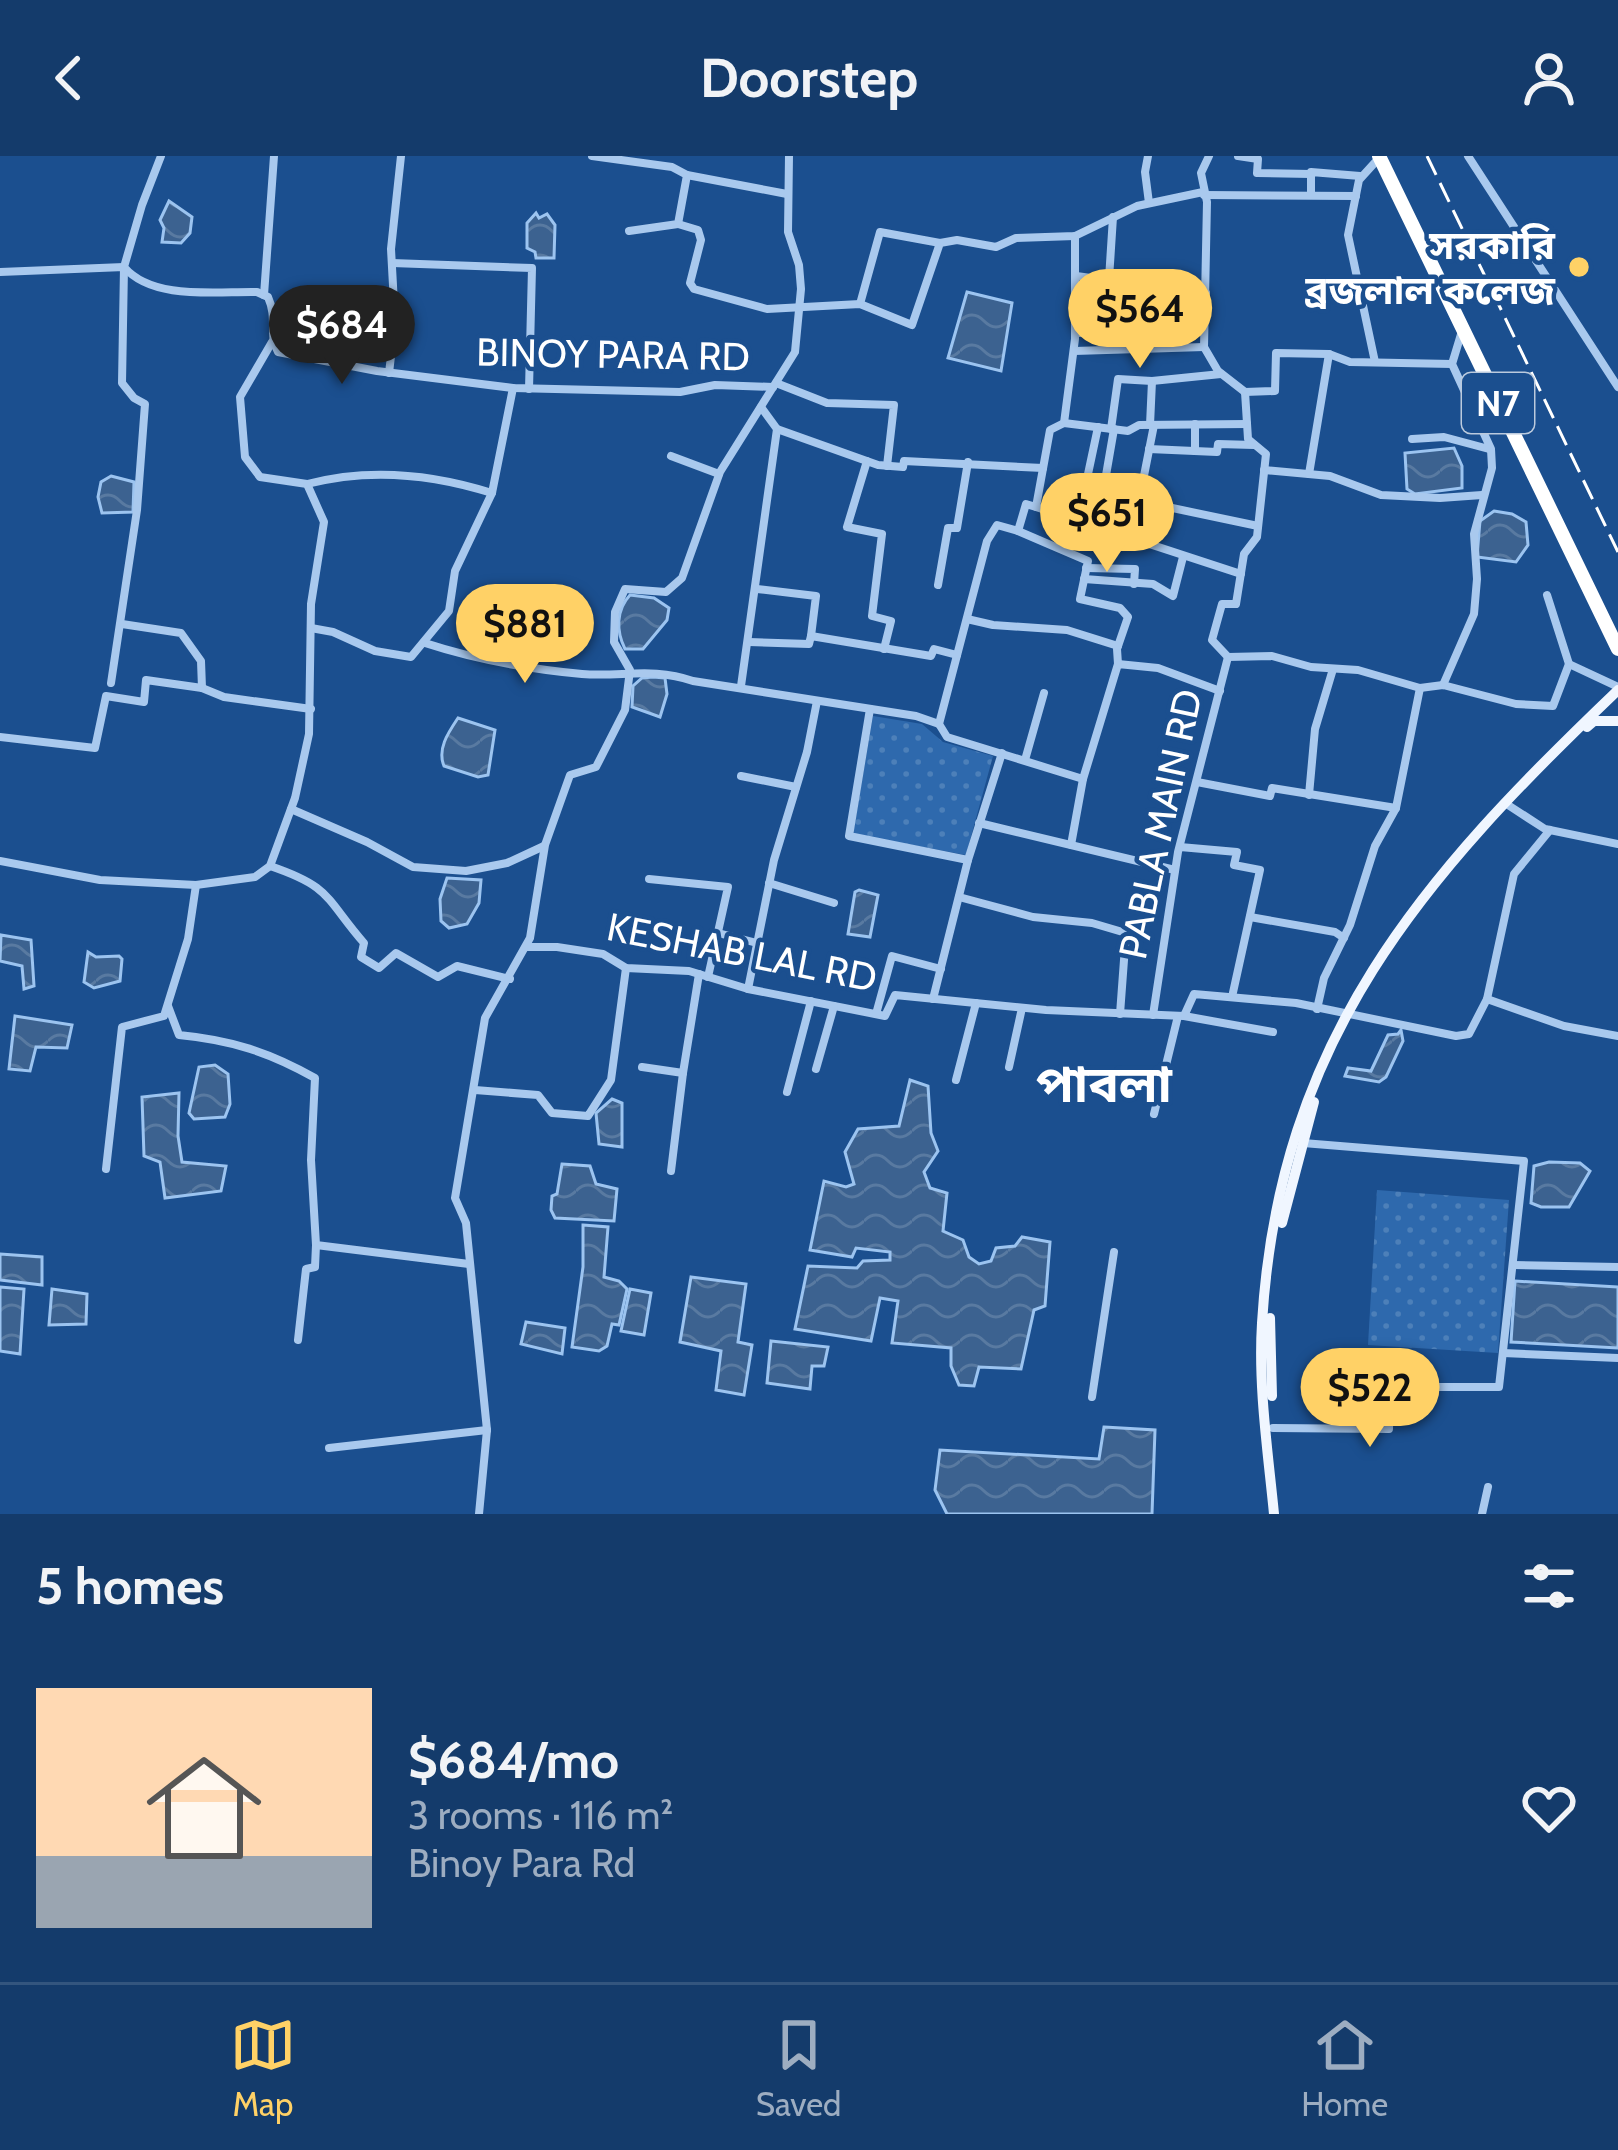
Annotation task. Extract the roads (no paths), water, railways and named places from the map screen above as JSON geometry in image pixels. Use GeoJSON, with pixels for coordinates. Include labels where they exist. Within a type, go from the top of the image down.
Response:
{"type":"FeatureCollection","features":[{"type":"Feature","properties":{"kind":"highway","name":"N7"},"geometry":{"type":"LineString","coordinates":[[1380,157],[1618,649]]}},
{"type":"Feature","properties":{"kind":"main road"},"geometry":{"type":"LineString","coordinates":[[1277,1514],[1269,1324],[1273,1282],[1285,1203],[1331,1057],[1384,950],[1421,896],[1504,800],[1618,689]]}},
{"type":"Feature","properties":{"kind":"main road"},"geometry":{"type":"LineString","coordinates":[[1277,1514],[1262,1325],[1270,1248],[1282,1179],[1325,1055],[1425,899],[1508,805],[1591,723],[1618,721]]}},
{"type":"Feature","properties":{"kind":"street"},"geometry":{"type":"LineString","coordinates":[[111,683],[137,510],[145,404],[122,382],[124,267],[161,156]]}},
{"type":"Feature","properties":{"kind":"street"},"geometry":{"type":"LineString","coordinates":[[274,156],[264,295],[277,316],[272,342],[240,397],[245,457],[260,477],[307,484],[342,475],[375,474],[456,482],[492,493]]}},
{"type":"Feature","properties":{"kind":"street"},"geometry":{"type":"LineString","coordinates":[[389,373],[400,156]]}},
{"type":"Feature","properties":{"kind":"street"},"geometry":{"type":"LineString","coordinates":[[592,156],[671,167],[687,175],[787,194]]}},
{"type":"Feature","properties":{"kind":"street"},"geometry":{"type":"LineString","coordinates":[[671,167],[675,156]]}},
{"type":"Feature","properties":{"kind":"street"},"geometry":{"type":"LineString","coordinates":[[479,1514],[488,1430],[466,1223],[455,1198],[485,1018],[526,947],[545,845],[571,775],[596,767],[626,710],[631,674],[614,642],[615,612],[626,589],[666,592],[682,578],[719,474],[795,352],[800,274],[788,232],[789,156]]}},
{"type":"Feature","properties":{"kind":"street"},"geometry":{"type":"LineString","coordinates":[[1148,156],[1149,203]]}},
{"type":"Feature","properties":{"kind":"street"},"geometry":{"type":"LineString","coordinates":[[1209,156],[1201,173],[1204,347],[1221,374],[1245,392],[1275,392],[1276,352],[1329,354],[1350,362],[1452,364]]}},
{"type":"Feature","properties":{"kind":"street"},"geometry":{"type":"LineString","coordinates":[[1238,156],[1258,159],[1257,172],[1362,176]]}},
{"type":"Feature","properties":{"kind":"street"},"geometry":{"type":"LineString","coordinates":[[1468,156],[1618,386]]}},
{"type":"Feature","properties":{"kind":"street"},"geometry":{"type":"LineString","coordinates":[[1375,362],[1348,235],[1362,176],[1380,157]]}},
{"type":"Feature","properties":{"kind":"street"},"geometry":{"type":"LineString","coordinates":[[1311,174],[1311,194]]}},
{"type":"Feature","properties":{"kind":"street"},"geometry":{"type":"LineString","coordinates":[[678,224],[687,175]]}},
{"type":"Feature","properties":{"kind":"street"},"geometry":{"type":"LineString","coordinates":[[860,304],[880,232],[996,247],[1016,238],[1075,236],[1149,203],[1203,194],[1356,196]]}},
{"type":"Feature","properties":{"kind":"street"},"geometry":{"type":"LineString","coordinates":[[1109,279],[1113,218]]}},
{"type":"Feature","properties":{"kind":"street"},"geometry":{"type":"LineString","coordinates":[[629,231],[678,224],[698,230],[701,240],[690,283],[694,289],[767,310],[860,304],[912,325],[940,243]]}},
{"type":"Feature","properties":{"kind":"street"},"geometry":{"type":"LineString","coordinates":[[1064,423],[1074,351],[1075,236]]}},
{"type":"Feature","properties":{"kind":"street"},"geometry":{"type":"LineString","coordinates":[[392,262],[532,268],[529,388]]}},
{"type":"Feature","properties":{"kind":"street"},"geometry":{"type":"LineString","coordinates":[[0,272],[124,267],[140,280],[176,291],[264,295]]}},
{"type":"Feature","properties":{"kind":"street"},"geometry":{"type":"LineString","coordinates":[[1076,276],[1206,293]]}},
{"type":"Feature","properties":{"kind":"street"},"geometry":{"type":"LineString","coordinates":[[1443,686],[1474,614],[1474,534],[1492,468],[1491,449],[1452,364],[1462,331]]}},
{"type":"Feature","properties":{"kind":"street"},"geometry":{"type":"LineString","coordinates":[[1075,333],[1146,333]]}},
{"type":"Feature","properties":{"kind":"street","name":"BINOY PARA RD"},"geometry":{"type":"LineString","coordinates":[[272,342],[278,352],[389,373],[513,388],[680,392],[715,385],[775,385],[827,403],[894,405],[887,466]]}},
{"type":"Feature","properties":{"kind":"street"},"geometry":{"type":"LineString","coordinates":[[1074,351],[1204,347]]}},
{"type":"Feature","properties":{"kind":"street"},"geometry":{"type":"LineString","coordinates":[[1310,474],[1329,354]]}},
{"type":"Feature","properties":{"kind":"street"},"geometry":{"type":"LineString","coordinates":[[1142,487],[1105,481],[1118,380],[1221,374]]}},
{"type":"Feature","properties":{"kind":"street"},"geometry":{"type":"LineString","coordinates":[[1152,381],[1152,425],[1139,501],[1258,526]]}},
{"type":"Feature","properties":{"kind":"street"},"geometry":{"type":"LineString","coordinates":[[311,628],[334,632],[375,651],[411,657],[425,643],[449,611],[455,571],[492,493],[513,388]]}},
{"type":"Feature","properties":{"kind":"street","name":"PABLA MAIN RD"},"geometry":{"type":"LineString","coordinates":[[1153,1016],[1175,870],[1228,657],[1212,640],[1222,604],[1236,604],[1244,554],[1257,537],[1266,454],[1248,439],[1245,392]]}},
{"type":"Feature","properties":{"kind":"street"},"geometry":{"type":"LineString","coordinates":[[760,407],[778,429],[887,466],[903,467],[904,461],[1043,468]]}},
{"type":"Feature","properties":{"kind":"street"},"geometry":{"type":"LineString","coordinates":[[1036,507],[1049,430],[1064,423],[1127,430],[1152,425],[1247,424]]}},
{"type":"Feature","properties":{"kind":"street"},"geometry":{"type":"LineString","coordinates":[[1195,424],[1195,451]]}},
{"type":"Feature","properties":{"kind":"street"},"geometry":{"type":"LineString","coordinates":[[1078,521],[1098,427]]}},
{"type":"Feature","properties":{"kind":"street"},"geometry":{"type":"LineString","coordinates":[[742,686],[778,429]]}},
{"type":"Feature","properties":{"kind":"street"},"geometry":{"type":"LineString","coordinates":[[1412,439],[1444,437],[1491,449]]}},
{"type":"Feature","properties":{"kind":"street"},"geometry":{"type":"LineString","coordinates":[[1149,449],[1217,452],[1218,444],[1256,446]]}},
{"type":"Feature","properties":{"kind":"street"},"geometry":{"type":"LineString","coordinates":[[671,456],[719,474]]}},
{"type":"Feature","properties":{"kind":"street"},"geometry":{"type":"LineString","coordinates":[[867,460],[847,527],[882,534],[872,616],[891,621],[884,649]]}},
{"type":"Feature","properties":{"kind":"street"},"geometry":{"type":"LineString","coordinates":[[938,584],[948,528],[957,528],[968,462]]}},
{"type":"Feature","properties":{"kind":"street"},"geometry":{"type":"LineString","coordinates":[[1264,470],[1330,476],[1381,495],[1482,495]]}},
{"type":"Feature","properties":{"kind":"street"},"geometry":{"type":"LineString","coordinates":[[0,861],[100,880],[196,885],[255,877],[270,866],[291,809],[309,734],[311,628],[324,522],[307,484]]}},
{"type":"Feature","properties":{"kind":"street"},"geometry":{"type":"LineString","coordinates":[[1018,531],[1026,504],[1241,574]]}},
{"type":"Feature","properties":{"kind":"street"},"geometry":{"type":"LineString","coordinates":[[1071,845],[1127,617],[1120,608],[1081,599],[1088,561],[997,525],[987,541],[940,724],[946,737],[1084,779]]}},
{"type":"Feature","properties":{"kind":"street"},"geometry":{"type":"LineString","coordinates":[[1084,580],[1153,584],[1173,596],[1183,557]]}},
{"type":"Feature","properties":{"kind":"street"},"geometry":{"type":"LineString","coordinates":[[1087,568],[1136,569],[1134,584]]}},
{"type":"Feature","properties":{"kind":"street"},"geometry":{"type":"LineString","coordinates":[[749,641],[809,644],[812,636],[816,596],[757,589]]}},
{"type":"Feature","properties":{"kind":"street"},"geometry":{"type":"LineString","coordinates":[[1228,657],[1272,656],[1311,668],[1358,670],[1420,688],[1443,686],[1516,704],[1553,706],[1569,664],[1546,595]]}},
{"type":"Feature","properties":{"kind":"street"},"geometry":{"type":"LineString","coordinates":[[967,619],[1066,630],[1118,646]]}},
{"type":"Feature","properties":{"kind":"street"},"geometry":{"type":"LineString","coordinates":[[121,624],[181,634],[200,661],[202,688]]}},
{"type":"Feature","properties":{"kind":"street"},"geometry":{"type":"LineString","coordinates":[[812,636],[931,656],[934,649],[957,655]]}},
{"type":"Feature","properties":{"kind":"street"},"geometry":{"type":"LineString","coordinates":[[425,643],[471,658],[577,674],[665,671],[693,681],[940,724]]}},
{"type":"Feature","properties":{"kind":"street"},"geometry":{"type":"LineString","coordinates":[[1118,664],[1158,668],[1220,691]]}},
{"type":"Feature","properties":{"kind":"street"},"geometry":{"type":"LineString","coordinates":[[1569,664],[1618,689]]}},
{"type":"Feature","properties":{"kind":"street"},"geometry":{"type":"LineString","coordinates":[[1309,795],[1315,729],[1333,669]]}},
{"type":"Feature","properties":{"kind":"street"},"geometry":{"type":"LineString","coordinates":[[0,737],[95,748],[106,696],[145,702],[146,680],[311,709]]}},
{"type":"Feature","properties":{"kind":"street"},"geometry":{"type":"LineString","coordinates":[[1317,1009],[1324,978],[1344,938],[1375,846],[1396,808],[1420,688]]}},
{"type":"Feature","properties":{"kind":"street"},"geometry":{"type":"LineString","coordinates":[[1025,760],[1044,693]]}},
{"type":"Feature","properties":{"kind":"street"},"geometry":{"type":"LineString","coordinates":[[748,989],[769,884],[817,701]]}},
{"type":"Feature","properties":{"kind":"street"},"geometry":{"type":"LineString","coordinates":[[870,709],[849,836],[968,860]]}},
{"type":"Feature","properties":{"kind":"street"},"geometry":{"type":"LineString","coordinates":[[933,999],[968,860],[1003,753]]}},
{"type":"Feature","properties":{"kind":"street"},"geometry":{"type":"LineString","coordinates":[[741,776],[796,787]]}},
{"type":"Feature","properties":{"kind":"street"},"geometry":{"type":"LineString","coordinates":[[1197,782],[1270,796],[1272,788],[1396,808]]}},
{"type":"Feature","properties":{"kind":"street"},"geometry":{"type":"LineString","coordinates":[[1508,805],[1550,830],[1618,844]]}},
{"type":"Feature","properties":{"kind":"street"},"geometry":{"type":"LineString","coordinates":[[291,809],[412,867],[466,871],[507,862],[545,845]]}},
{"type":"Feature","properties":{"kind":"street"},"geometry":{"type":"LineString","coordinates":[[980,823],[1175,870]]}},
{"type":"Feature","properties":{"kind":"street"},"geometry":{"type":"LineString","coordinates":[[1550,830],[1514,874],[1487,999],[1564,1026],[1618,1036]]}},
{"type":"Feature","properties":{"kind":"street"},"geometry":{"type":"LineString","coordinates":[[1180,847],[1237,851],[1234,865],[1260,870],[1232,997]]}},
{"type":"Feature","properties":{"kind":"street"},"geometry":{"type":"LineString","coordinates":[[270,866],[310,880],[333,900],[364,944],[361,957],[379,968],[396,953],[438,977],[458,965],[509,979]]}},
{"type":"Feature","properties":{"kind":"street"},"geometry":{"type":"LineString","coordinates":[[649,879],[728,887],[683,1073],[671,1171]]}},
{"type":"Feature","properties":{"kind":"street"},"geometry":{"type":"LineString","coordinates":[[769,884],[834,903]]}},
{"type":"Feature","properties":{"kind":"street"},"geometry":{"type":"LineString","coordinates":[[106,1169],[122,1027],[164,1016],[188,939],[196,885]]}},
{"type":"Feature","properties":{"kind":"street"},"geometry":{"type":"LineString","coordinates":[[958,898],[1126,933],[1120,1014]]}},
{"type":"Feature","properties":{"kind":"street"},"geometry":{"type":"LineString","coordinates":[[1250,917],[1335,932],[1344,938]]}},
{"type":"Feature","properties":{"kind":"street"},"geometry":{"type":"LineString","coordinates":[[718,933],[757,943]]}},
{"type":"Feature","properties":{"kind":"street","name":"KESHAB LAL RD"},"geometry":{"type":"LineString","coordinates":[[526,947],[603,954],[626,968],[704,975],[748,989],[884,1016],[895,995],[1022,1008],[1181,1016],[1194,994],[1317,1009],[1463,1036],[1469,1034],[1487,999]]}},
{"type":"Feature","properties":{"kind":"street"},"geometry":{"type":"LineString","coordinates":[[876,1014],[892,956],[941,969]]}},
{"type":"Feature","properties":{"kind":"street"},"geometry":{"type":"LineString","coordinates":[[475,1090],[538,1096],[552,1113],[588,1116],[611,1080],[626,968]]}},
{"type":"Feature","properties":{"kind":"street"},"geometry":{"type":"LineString","coordinates":[[787,1092],[811,1001]]}},
{"type":"Feature","properties":{"kind":"street"},"geometry":{"type":"LineString","coordinates":[[956,1080],[976,1003]]}},
{"type":"Feature","properties":{"kind":"street"},"geometry":{"type":"LineString","coordinates":[[168,1006],[179,1035],[227,1040],[315,1078],[311,1160],[315,1267],[306,1269],[304,1276],[298,1340]]}},
{"type":"Feature","properties":{"kind":"street"},"geometry":{"type":"LineString","coordinates":[[816,1069],[834,1006]]}},
{"type":"Feature","properties":{"kind":"street"},"geometry":{"type":"LineString","coordinates":[[1009,1067],[1022,1008]]}},
{"type":"Feature","properties":{"kind":"street"},"geometry":{"type":"LineString","coordinates":[[1154,1114],[1181,1016],[1273,1032]]}},
{"type":"Feature","properties":{"kind":"street"},"geometry":{"type":"LineString","coordinates":[[642,1067],[683,1073]]}},
{"type":"Feature","properties":{"kind":"street"},"geometry":{"type":"LineString","coordinates":[[1301,1142],[1524,1160],[1499,1387],[1357,1387]]}},
{"type":"Feature","properties":{"kind":"street"},"geometry":{"type":"LineString","coordinates":[[316,1245],[469,1264]]}},
{"type":"Feature","properties":{"kind":"street"},"geometry":{"type":"LineString","coordinates":[[1092,1397],[1114,1252]]}},
{"type":"Feature","properties":{"kind":"street"},"geometry":{"type":"LineString","coordinates":[[1513,1264],[1618,1267]]}},
{"type":"Feature","properties":{"kind":"street"},"geometry":{"type":"LineString","coordinates":[[1503,1352],[1618,1358]]}},
{"type":"Feature","properties":{"kind":"street"},"geometry":{"type":"LineString","coordinates":[[1273,1428],[1389,1429],[1390,1387]]}},
{"type":"Feature","properties":{"kind":"street"},"geometry":{"type":"LineString","coordinates":[[329,1448],[488,1430]]}},
{"type":"Feature","properties":{"kind":"street"},"geometry":{"type":"LineString","coordinates":[[1482,1514],[1488,1487]]}},
{"type":"Feature","properties":{"kind":"water"},"geometry":{"type":"Polygon","coordinates":[[[169,201],[192,217],[190,233],[181,243],[162,242],[160,220],[169,201]]]}},
{"type":"Feature","properties":{"kind":"water"},"geometry":{"type":"Polygon","coordinates":[[[536,213],[539,218],[547,214],[555,225],[554,258],[536,258],[527,248],[527,223],[536,213]]]}},
{"type":"Feature","properties":{"kind":"water"},"geometry":{"type":"Polygon","coordinates":[[[967,292],[1012,303],[1001,371],[948,358],[967,292]]]}},
{"type":"Feature","properties":{"kind":"water"},"geometry":{"type":"Polygon","coordinates":[[[1454,448],[1462,466],[1462,488],[1415,494],[1407,489],[1405,453],[1454,448]]]}},
{"type":"Feature","properties":{"kind":"water"},"geometry":{"type":"Polygon","coordinates":[[[111,476],[134,482],[133,512],[102,513],[101,482],[111,476]]]}},
{"type":"Feature","properties":{"kind":"water"},"geometry":{"type":"Polygon","coordinates":[[[1494,511],[1526,522],[1528,545],[1516,562],[1477,557],[1480,521],[1494,511]]]}},
{"type":"Feature","properties":{"kind":"water"},"geometry":{"type":"Polygon","coordinates":[[[630,595],[654,598],[669,608],[667,620],[643,649],[625,649],[620,635],[620,614],[630,595]]]}},
{"type":"Feature","properties":{"kind":"water"},"geometry":{"type":"Polygon","coordinates":[[[642,678],[665,678],[667,694],[660,717],[632,707],[633,686],[642,678]]]}},
{"type":"Feature","properties":{"kind":"water"},"geometry":{"type":"Polygon","coordinates":[[[458,718],[495,730],[488,775],[478,777],[444,766],[443,747],[458,718]]]}},
{"type":"Feature","properties":{"kind":"water"},"geometry":{"type":"Polygon","coordinates":[[[447,878],[481,880],[479,903],[467,924],[449,928],[441,921],[440,899],[447,878]]]}},
{"type":"Feature","properties":{"kind":"water"},"geometry":{"type":"Polygon","coordinates":[[[859,890],[878,895],[870,937],[848,934],[859,890]]]}},
{"type":"Feature","properties":{"kind":"water"},"geometry":{"type":"Polygon","coordinates":[[[1,935],[31,940],[34,986],[24,989],[22,966],[0,961],[1,935]]]}},
{"type":"Feature","properties":{"kind":"water"},"geometry":{"type":"Polygon","coordinates":[[[88,952],[96,957],[119,956],[120,981],[94,988],[84,982],[88,952]]]}},
{"type":"Feature","properties":{"kind":"water"},"geometry":{"type":"Polygon","coordinates":[[[15,1016],[72,1025],[67,1048],[36,1047],[30,1071],[9,1069],[15,1016]]]}},
{"type":"Feature","properties":{"kind":"water"},"geometry":{"type":"Polygon","coordinates":[[[1401,1030],[1403,1041],[1386,1077],[1379,1082],[1345,1076],[1348,1068],[1371,1071],[1388,1035],[1401,1030]]]}},
{"type":"Feature","properties":{"kind":"water"},"geometry":{"type":"Polygon","coordinates":[[[215,1065],[228,1074],[230,1104],[225,1117],[194,1119],[189,1113],[199,1067],[215,1065]]]}},
{"type":"Feature","properties":{"kind":"water"},"geometry":{"type":"Polygon","coordinates":[[[910,1080],[928,1086],[931,1133],[938,1151],[924,1172],[930,1188],[947,1193],[943,1231],[963,1240],[969,1257],[979,1264],[991,1261],[996,1248],[1015,1246],[1022,1237],[1050,1242],[1045,1306],[1034,1310],[1021,1369],[979,1367],[974,1386],[959,1385],[951,1366],[951,1348],[892,1343],[898,1301],[880,1298],[871,1341],[795,1329],[808,1266],[857,1268],[863,1261],[890,1260],[890,1252],[856,1248],[852,1257],[810,1250],[824,1181],[846,1187],[854,1184],[845,1152],[858,1129],[899,1126],[910,1080]]]}},
{"type":"Feature","properties":{"kind":"water"},"geometry":{"type":"Polygon","coordinates":[[[179,1093],[182,1162],[226,1166],[221,1191],[165,1198],[160,1162],[144,1156],[142,1097],[179,1093]]]}},
{"type":"Feature","properties":{"kind":"water"},"geometry":{"type":"Polygon","coordinates":[[[612,1099],[622,1103],[622,1147],[599,1144],[596,1113],[612,1099]]]}},
{"type":"Feature","properties":{"kind":"water"},"geometry":{"type":"Polygon","coordinates":[[[1580,1163],[1590,1171],[1569,1207],[1531,1203],[1534,1166],[1580,1163]]]}},
{"type":"Feature","properties":{"kind":"water"},"geometry":{"type":"Polygon","coordinates":[[[562,1164],[590,1166],[596,1184],[617,1189],[614,1221],[555,1218],[552,1196],[557,1194],[562,1164]]]}},
{"type":"Feature","properties":{"kind":"water"},"geometry":{"type":"Polygon","coordinates":[[[583,1225],[608,1227],[604,1277],[627,1289],[619,1325],[612,1324],[607,1346],[599,1351],[572,1347],[583,1267],[583,1225]]]}},
{"type":"Feature","properties":{"kind":"water"},"geometry":{"type":"Polygon","coordinates":[[[0,1254],[42,1257],[42,1285],[0,1280],[0,1254]]]}},
{"type":"Feature","properties":{"kind":"water"},"geometry":{"type":"Polygon","coordinates":[[[691,1277],[746,1284],[738,1342],[752,1345],[744,1395],[716,1390],[721,1351],[680,1342],[691,1277]]]}},
{"type":"Feature","properties":{"kind":"water"},"geometry":{"type":"Polygon","coordinates":[[[1515,1281],[1618,1287],[1618,1348],[1511,1342],[1515,1281]]]}},
{"type":"Feature","properties":{"kind":"water"},"geometry":{"type":"Polygon","coordinates":[[[0,1287],[24,1289],[20,1354],[0,1351],[0,1287]]]}},
{"type":"Feature","properties":{"kind":"water"},"geometry":{"type":"Polygon","coordinates":[[[52,1289],[87,1294],[86,1324],[49,1325],[52,1289]]]}},
{"type":"Feature","properties":{"kind":"water"},"geometry":{"type":"Polygon","coordinates":[[[630,1289],[651,1293],[644,1335],[621,1331],[630,1289]]]}},
{"type":"Feature","properties":{"kind":"water"},"geometry":{"type":"Polygon","coordinates":[[[526,1322],[565,1328],[562,1354],[521,1344],[526,1322]]]}},
{"type":"Feature","properties":{"kind":"water"},"geometry":{"type":"Polygon","coordinates":[[[771,1341],[828,1347],[824,1366],[812,1366],[810,1389],[767,1383],[771,1341]]]}},
{"type":"Feature","properties":{"kind":"water"},"geometry":{"type":"Polygon","coordinates":[[[1104,1427],[1155,1430],[1152,1514],[947,1514],[935,1490],[940,1450],[1099,1459],[1104,1427]]]}},
{"type":"Feature","properties":{"kind":"railway"},"geometry":{"type":"LineString","coordinates":[[1427,156],[1618,552]]}},
{"type":"Feature","properties":{"kind":"place","name":"সরকারি ব্রজলাল কলেজ"},"geometry":{"type":"Point","coordinates":[1579,267]}},
{"type":"Feature","properties":{"kind":"district","name":"পাবলা"},"geometry":{"type":"Point","coordinates":[1104,1084]}}]}
